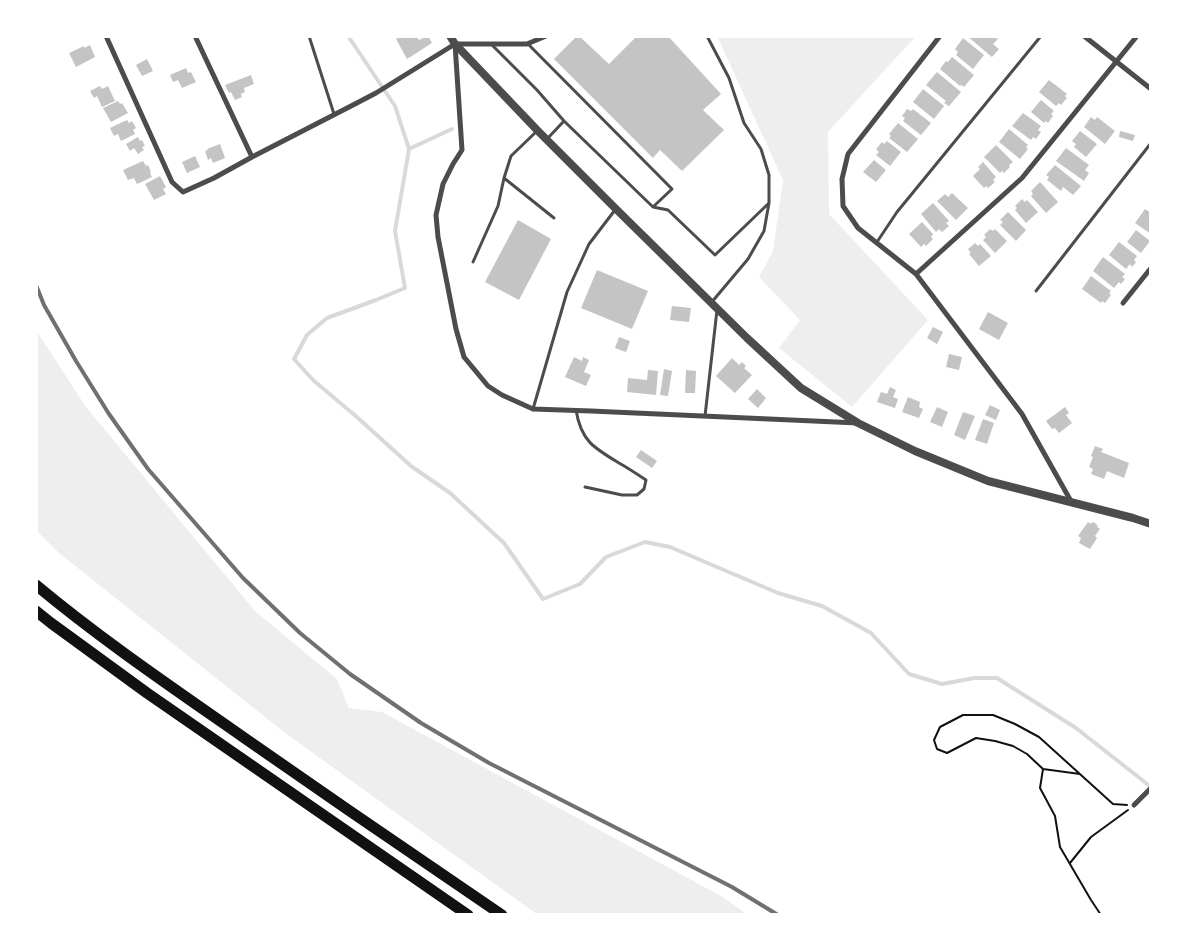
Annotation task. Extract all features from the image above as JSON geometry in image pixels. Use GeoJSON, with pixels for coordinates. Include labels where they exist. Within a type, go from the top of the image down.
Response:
{"type":"FeatureCollection","features":[{"type":"Feature","properties":{"kind":"highway"},"geometry":{"type":"LineString","coordinates":[[36,585],[124,654],[502,915]]}},
{"type":"Feature","properties":{"kind":"highway"},"geometry":{"type":"LineString","coordinates":[[36,610],[147,693],[468,915]]}},
{"type":"Feature","properties":{"kind":"street"},"geometry":{"type":"LineString","coordinates":[[106,36],[172,182],[183,192],[214,178],[376,93],[454,44],[527,44],[546,36]]}},
{"type":"Feature","properties":{"kind":"street"},"geometry":{"type":"LineString","coordinates":[[195,36],[252,157]]}},
{"type":"Feature","properties":{"kind":"street"},"geometry":{"type":"LineString","coordinates":[[450,36],[454,44],[538,131],[714,306],[801,388],[858,423],[915,451],[988,481],[1151,524]]}},
{"type":"Feature","properties":{"kind":"street"},"geometry":{"type":"LineString","coordinates":[[940,36],[848,154],[842,179],[844,206],[858,228],[916,274],[1022,414],[1072,503]]}},
{"type":"Feature","properties":{"kind":"street"},"geometry":{"type":"LineString","coordinates":[[1084,36],[1151,89]]}},
{"type":"Feature","properties":{"kind":"street"},"geometry":{"type":"LineString","coordinates":[[916,274],[1022,178],[1136,36]]}},
{"type":"Feature","properties":{"kind":"street"},"geometry":{"type":"LineString","coordinates":[[454,44],[462,150],[444,184],[436,215],[438,236],[456,329],[464,357],[488,386],[502,395],[533,409],[858,423]]}},
{"type":"Feature","properties":{"kind":"street"},"geometry":{"type":"LineString","coordinates":[[1123,303],[1151,268]]}},
{"type":"Feature","properties":{"kind":"street"},"geometry":{"type":"LineString","coordinates":[[1134,805],[1151,788]]}},
{"type":"Feature","properties":{"kind":"lane"},"geometry":{"type":"LineString","coordinates":[[310,36],[334,115]]}},
{"type":"Feature","properties":{"kind":"lane"},"geometry":{"type":"LineString","coordinates":[[705,416],[714,306],[748,259],[764,231],[769,203],[769,175],[761,149],[744,123],[729,78],[707,36]]}},
{"type":"Feature","properties":{"kind":"lane"},"geometry":{"type":"LineString","coordinates":[[877,242],[897,212],[1041,36]]}},
{"type":"Feature","properties":{"kind":"lane"},"geometry":{"type":"LineString","coordinates":[[491,44],[537,90],[564,121],[653,207],[668,210],[714,255],[769,203]]}},
{"type":"Feature","properties":{"kind":"lane"},"geometry":{"type":"LineString","coordinates":[[527,44],[672,189],[653,207]]}},
{"type":"Feature","properties":{"kind":"lane"},"geometry":{"type":"LineString","coordinates":[[546,139],[564,121]]}},
{"type":"Feature","properties":{"kind":"lane"},"geometry":{"type":"LineString","coordinates":[[473,262],[498,206],[511,156],[538,131]]}},
{"type":"Feature","properties":{"kind":"lane"},"geometry":{"type":"LineString","coordinates":[[1036,291],[1151,143]]}},
{"type":"Feature","properties":{"kind":"lane"},"geometry":{"type":"LineString","coordinates":[[504,178],[554,218]]}},
{"type":"Feature","properties":{"kind":"lane"},"geometry":{"type":"LineString","coordinates":[[533,409],[567,292],[589,244],[616,209]]}},
{"type":"Feature","properties":{"kind":"lane"},"geometry":{"type":"LineString","coordinates":[[576,410],[578,423],[586,438],[596,449],[646,480],[644,489],[637,495],[622,495],[585,487]]}},
{"type":"Feature","properties":{"kind":"path"},"geometry":{"type":"LineString","coordinates":[[1080,774],[1043,769],[1027,754],[1013,746],[976,738],[947,753],[937,749],[934,740],[940,727],[964,715],[993,715],[1039,737],[1080,774],[1113,804],[1134,805]]}},
{"type":"Feature","properties":{"kind":"path"},"geometry":{"type":"LineString","coordinates":[[1043,769],[1040,788],[1055,816],[1060,847],[1101,915]]}},
{"type":"Feature","properties":{"kind":"path"},"geometry":{"type":"LineString","coordinates":[[1069,864],[1091,837],[1134,805]]}},
{"type":"Feature","properties":{"kind":"shaded area"},"geometry":{"type":"Polygon","coordinates":[[[717,36],[916,36],[828,132],[829,214],[928,320],[852,407],[779,348],[800,320],[759,277],[773,251],[783,180],[717,36]]]}},
{"type":"Feature","properties":{"kind":"shaded area"},"geometry":{"type":"Polygon","coordinates":[[[36,330],[86,407],[255,611],[337,679],[349,708],[382,712],[721,896],[748,915],[538,915],[285,733],[59,553],[36,530],[36,330]]]}},
{"type":"Feature","properties":{"kind":"building"},"geometry":{"type":"Polygon","coordinates":[[[400,36],[416,36],[419,40],[428,36],[432,43],[407,59],[396,39],[400,36]]]}},
{"type":"Feature","properties":{"kind":"building"},"geometry":{"type":"Polygon","coordinates":[[[577,36],[609,64],[637,36],[668,36],[721,94],[703,110],[724,130],[682,171],[660,150],[653,158],[554,59],[577,36]]]}},
{"type":"Feature","properties":{"kind":"building"},"geometry":{"type":"Polygon","coordinates":[[[967,36],[994,36],[998,39],[993,44],[999,49],[992,57],[967,36]]]}},
{"type":"Feature","properties":{"kind":"building"},"geometry":{"type":"Polygon","coordinates":[[[963,38],[984,55],[973,69],[956,55],[958,52],[955,49],[963,38]]]}},
{"type":"Feature","properties":{"kind":"building"},"geometry":{"type":"Polygon","coordinates":[[[90,45],[95,57],[76,67],[69,53],[90,45]]]}},
{"type":"Feature","properties":{"kind":"building"},"geometry":{"type":"Polygon","coordinates":[[[952,57],[974,75],[964,87],[960,86],[940,69],[952,57]]]}},
{"type":"Feature","properties":{"kind":"building"},"geometry":{"type":"Polygon","coordinates":[[[147,59],[153,71],[142,76],[136,65],[147,59]]]}},
{"type":"Feature","properties":{"kind":"building"},"geometry":{"type":"Polygon","coordinates":[[[186,68],[188,73],[191,72],[196,82],[182,88],[178,80],[173,82],[170,75],[186,68]]]}},
{"type":"Feature","properties":{"kind":"building"},"geometry":{"type":"Polygon","coordinates":[[[937,72],[961,92],[949,106],[944,103],[946,101],[926,85],[937,72]]]}},
{"type":"Feature","properties":{"kind":"building"},"geometry":{"type":"Polygon","coordinates":[[[251,75],[254,84],[244,88],[245,92],[241,94],[242,97],[235,100],[225,85],[251,75]]]}},
{"type":"Feature","properties":{"kind":"building"},"geometry":{"type":"Polygon","coordinates":[[[1049,80],[1067,94],[1065,96],[1067,98],[1061,105],[1059,103],[1056,106],[1039,92],[1049,80]]]}},
{"type":"Feature","properties":{"kind":"building"},"geometry":{"type":"Polygon","coordinates":[[[100,86],[102,89],[108,86],[115,101],[102,107],[97,96],[94,98],[90,91],[100,86]]]}},
{"type":"Feature","properties":{"kind":"building"},"geometry":{"type":"Polygon","coordinates":[[[923,89],[944,106],[934,119],[913,102],[923,89]]]}},
{"type":"Feature","properties":{"kind":"building"},"geometry":{"type":"Polygon","coordinates":[[[1041,100],[1054,111],[1048,123],[1046,121],[1044,123],[1031,112],[1041,100]]]}},
{"type":"Feature","properties":{"kind":"building"},"geometry":{"type":"Polygon","coordinates":[[[118,101],[120,104],[122,103],[128,113],[111,122],[103,108],[118,101]]]}},
{"type":"Feature","properties":{"kind":"building"},"geometry":{"type":"Polygon","coordinates":[[[907,109],[911,111],[913,109],[931,123],[921,135],[903,121],[905,118],[902,116],[907,109]]]}},
{"type":"Feature","properties":{"kind":"building"},"geometry":{"type":"Polygon","coordinates":[[[1023,113],[1041,126],[1038,130],[1041,132],[1036,139],[1033,137],[1031,140],[1012,126],[1023,113]]]}},
{"type":"Feature","properties":{"kind":"building"},"geometry":{"type":"Polygon","coordinates":[[[1091,117],[1095,120],[1097,117],[1115,131],[1105,144],[1084,127],[1091,117]]]}},
{"type":"Feature","properties":{"kind":"building"},"geometry":{"type":"Polygon","coordinates":[[[127,120],[129,123],[132,121],[136,128],[133,130],[135,134],[121,141],[118,134],[114,136],[110,128],[127,120]]]}},
{"type":"Feature","properties":{"kind":"building"},"geometry":{"type":"Polygon","coordinates":[[[898,123],[918,139],[907,152],[889,138],[891,136],[889,134],[898,123]]]}},
{"type":"Feature","properties":{"kind":"building"},"geometry":{"type":"Polygon","coordinates":[[[1009,129],[1028,145],[1026,147],[1028,149],[1020,159],[999,142],[1009,129]]]}},
{"type":"Feature","properties":{"kind":"building"},"geometry":{"type":"Polygon","coordinates":[[[1080,131],[1097,144],[1086,157],[1074,147],[1076,144],[1072,141],[1080,131]]]}},
{"type":"Feature","properties":{"kind":"building"},"geometry":{"type":"Polygon","coordinates":[[[1120,131],[1135,135],[1133,141],[1119,137],[1120,131]]]}},
{"type":"Feature","properties":{"kind":"building"},"geometry":{"type":"Polygon","coordinates":[[[138,137],[145,146],[142,147],[144,150],[138,154],[134,148],[130,151],[126,144],[138,137]]]}},
{"type":"Feature","properties":{"kind":"building"},"geometry":{"type":"Polygon","coordinates":[[[887,141],[901,152],[890,166],[876,155],[879,152],[876,149],[882,142],[884,144],[887,141]]]}},
{"type":"Feature","properties":{"kind":"building"},"geometry":{"type":"Polygon","coordinates":[[[220,144],[225,158],[213,163],[211,158],[208,160],[205,151],[220,144]]]}},
{"type":"Feature","properties":{"kind":"building"},"geometry":{"type":"Polygon","coordinates":[[[996,145],[1013,162],[1004,173],[1002,171],[1000,173],[984,157],[996,145]]]}},
{"type":"Feature","properties":{"kind":"building"},"geometry":{"type":"Polygon","coordinates":[[[1066,148],[1089,165],[1085,170],[1089,173],[1084,181],[1056,161],[1066,148]]]}},
{"type":"Feature","properties":{"kind":"building"},"geometry":{"type":"Polygon","coordinates":[[[195,156],[200,167],[187,173],[182,162],[195,156]]]}},
{"type":"Feature","properties":{"kind":"building"},"geometry":{"type":"Polygon","coordinates":[[[874,160],[886,170],[876,182],[863,172],[874,160]]]}},
{"type":"Feature","properties":{"kind":"building"},"geometry":{"type":"Polygon","coordinates":[[[143,161],[146,166],[148,165],[152,177],[137,184],[134,178],[128,180],[123,170],[143,161]]]}},
{"type":"Feature","properties":{"kind":"building"},"geometry":{"type":"Polygon","coordinates":[[[983,162],[996,177],[993,180],[995,182],[988,188],[986,186],[984,188],[973,176],[980,169],[978,167],[983,162]]]}},
{"type":"Feature","properties":{"kind":"building"},"geometry":{"type":"Polygon","coordinates":[[[1055,165],[1081,186],[1073,195],[1063,187],[1061,191],[1047,180],[1049,177],[1046,175],[1055,165]]]}},
{"type":"Feature","properties":{"kind":"building"},"geometry":{"type":"Polygon","coordinates":[[[160,176],[166,187],[163,189],[166,194],[154,200],[145,184],[160,176]]]}},
{"type":"Feature","properties":{"kind":"building"},"geometry":{"type":"Polygon","coordinates":[[[1040,182],[1058,202],[1046,213],[1031,196],[1033,194],[1031,191],[1040,182]]]}},
{"type":"Feature","properties":{"kind":"building"},"geometry":{"type":"Polygon","coordinates":[[[952,193],[968,208],[956,220],[937,201],[945,194],[948,197],[952,193]]]}},
{"type":"Feature","properties":{"kind":"building"},"geometry":{"type":"Polygon","coordinates":[[[1022,199],[1025,202],[1027,200],[1038,212],[1026,223],[1015,210],[1017,208],[1015,206],[1022,199]]]}},
{"type":"Feature","properties":{"kind":"building"},"geometry":{"type":"Polygon","coordinates":[[[933,203],[949,221],[946,223],[949,226],[942,232],[939,229],[936,232],[921,214],[933,203]]]}},
{"type":"Feature","properties":{"kind":"building"},"geometry":{"type":"Polygon","coordinates":[[[1145,209],[1151,213],[1151,234],[1135,223],[1145,209]]]}},
{"type":"Feature","properties":{"kind":"building"},"geometry":{"type":"Polygon","coordinates":[[[1008,212],[1026,230],[1016,241],[1000,225],[1003,222],[1000,220],[1008,212]]]}},
{"type":"Feature","properties":{"kind":"building"},"geometry":{"type":"Polygon","coordinates":[[[518,220],[551,239],[519,300],[485,282],[518,220]]]}},
{"type":"Feature","properties":{"kind":"building"},"geometry":{"type":"Polygon","coordinates":[[[922,222],[933,234],[931,237],[933,239],[926,246],[924,244],[921,247],[909,234],[922,222]]]}},
{"type":"Feature","properties":{"kind":"building"},"geometry":{"type":"Polygon","coordinates":[[[990,229],[993,231],[995,229],[1007,241],[995,253],[983,240],[986,237],[984,235],[990,229]]]}},
{"type":"Feature","properties":{"kind":"building"},"geometry":{"type":"Polygon","coordinates":[[[1136,230],[1150,241],[1141,253],[1127,242],[1136,230]]]}},
{"type":"Feature","properties":{"kind":"building"},"geometry":{"type":"Polygon","coordinates":[[[1119,242],[1137,256],[1134,260],[1136,262],[1132,267],[1130,264],[1126,269],[1109,255],[1119,242]]]}},
{"type":"Feature","properties":{"kind":"building"},"geometry":{"type":"Polygon","coordinates":[[[975,243],[978,246],[980,244],[991,256],[979,266],[969,254],[971,253],[968,249],[975,243]]]}},
{"type":"Feature","properties":{"kind":"building"},"geometry":{"type":"Polygon","coordinates":[[[1103,257],[1125,274],[1122,277],[1125,279],[1114,288],[1093,271],[1103,257]]]}},
{"type":"Feature","properties":{"kind":"building"},"geometry":{"type":"Polygon","coordinates":[[[597,270],[648,291],[632,329],[581,308],[597,270]]]}},
{"type":"Feature","properties":{"kind":"building"},"geometry":{"type":"Polygon","coordinates":[[[1091,276],[1111,291],[1109,293],[1111,295],[1105,303],[1102,301],[1101,303],[1082,289],[1091,276]]]}},
{"type":"Feature","properties":{"kind":"building"},"geometry":{"type":"Polygon","coordinates":[[[672,306],[691,308],[689,322],[670,320],[672,306]]]}},
{"type":"Feature","properties":{"kind":"building"},"geometry":{"type":"Polygon","coordinates":[[[988,312],[1008,323],[999,340],[979,329],[988,312]]]}},
{"type":"Feature","properties":{"kind":"building"},"geometry":{"type":"Polygon","coordinates":[[[933,327],[943,332],[937,344],[927,338],[933,327]]]}},
{"type":"Feature","properties":{"kind":"building"},"geometry":{"type":"Polygon","coordinates":[[[619,337],[630,341],[626,352],[615,348],[619,337]]]}},
{"type":"Feature","properties":{"kind":"building"},"geometry":{"type":"Polygon","coordinates":[[[949,354],[962,357],[959,370],[946,367],[949,354]]]}},
{"type":"Feature","properties":{"kind":"building"},"geometry":{"type":"Polygon","coordinates":[[[574,357],[582,361],[583,357],[589,360],[584,372],[591,375],[586,386],[565,377],[574,357]]]}},
{"type":"Feature","properties":{"kind":"building"},"geometry":{"type":"Polygon","coordinates":[[[732,358],[739,365],[742,362],[746,366],[744,368],[752,375],[735,393],[716,376],[732,358]]]}},
{"type":"Feature","properties":{"kind":"building"},"geometry":{"type":"Polygon","coordinates":[[[664,369],[672,371],[668,396],[660,395],[664,369]]]}},
{"type":"Feature","properties":{"kind":"building"},"geometry":{"type":"Polygon","coordinates":[[[648,370],[658,371],[656,395],[627,392],[628,378],[647,380],[648,370]]]}},
{"type":"Feature","properties":{"kind":"building"},"geometry":{"type":"Polygon","coordinates":[[[686,370],[696,371],[695,393],[685,393],[686,370]]]}},
{"type":"Feature","properties":{"kind":"building"},"geometry":{"type":"Polygon","coordinates":[[[890,387],[896,390],[893,397],[898,399],[895,408],[877,402],[881,392],[887,394],[890,387]]]}},
{"type":"Feature","properties":{"kind":"building"},"geometry":{"type":"Polygon","coordinates":[[[757,389],[766,398],[758,408],[748,399],[757,389]]]}},
{"type":"Feature","properties":{"kind":"building"},"geometry":{"type":"Polygon","coordinates":[[[908,397],[920,402],[919,407],[923,409],[919,418],[902,412],[908,397]]]}},
{"type":"Feature","properties":{"kind":"building"},"geometry":{"type":"Polygon","coordinates":[[[990,405],[1000,410],[996,420],[985,415],[990,405]]]}},
{"type":"Feature","properties":{"kind":"building"},"geometry":{"type":"Polygon","coordinates":[[[937,407],[948,412],[942,427],[930,422],[937,407]]]}},
{"type":"Feature","properties":{"kind":"building"},"geometry":{"type":"Polygon","coordinates":[[[1065,407],[1069,413],[1066,415],[1072,423],[1059,433],[1055,428],[1052,429],[1046,421],[1065,407]]]}},
{"type":"Feature","properties":{"kind":"building"},"geometry":{"type":"Polygon","coordinates":[[[963,412],[975,416],[965,440],[954,435],[963,412]]]}},
{"type":"Feature","properties":{"kind":"building"},"geometry":{"type":"Polygon","coordinates":[[[983,419],[994,423],[987,444],[975,440],[983,419]]]}},
{"type":"Feature","properties":{"kind":"building"},"geometry":{"type":"Polygon","coordinates":[[[1095,446],[1103,449],[1101,452],[1129,463],[1124,478],[1107,471],[1104,479],[1091,474],[1093,469],[1089,467],[1095,446]]]}},
{"type":"Feature","properties":{"kind":"building"},"geometry":{"type":"Polygon","coordinates":[[[641,450],[657,461],[652,468],[636,457],[641,450]]]}},
{"type":"Feature","properties":{"kind":"building"},"geometry":{"type":"Polygon","coordinates":[[[1088,522],[1091,524],[1092,522],[1095,523],[1100,529],[1090,549],[1079,543],[1081,538],[1078,536],[1088,522]]]}},
{"type":"Feature","properties":{"kind":"waterway"},"geometry":{"type":"LineString","coordinates":[[348,36],[395,106],[409,149],[395,231],[405,288],[327,318],[307,335],[294,359],[313,380],[411,466],[450,493],[504,543],[543,599],[580,584],[606,557],[645,542],[670,547],[778,593],[822,606],[871,633],[909,674],[942,684],[974,678],[997,678],[1076,728],[1151,787]]}},
{"type":"Feature","properties":{"kind":"waterway"},"geometry":{"type":"LineString","coordinates":[[409,149],[452,129]]}},
{"type":"Feature","properties":{"kind":"railway"},"geometry":{"type":"LineString","coordinates":[[36,285],[44,305],[76,361],[109,414],[148,469],[243,578],[300,633],[350,674],[421,723],[489,763],[732,887],[778,915]]}}]}
